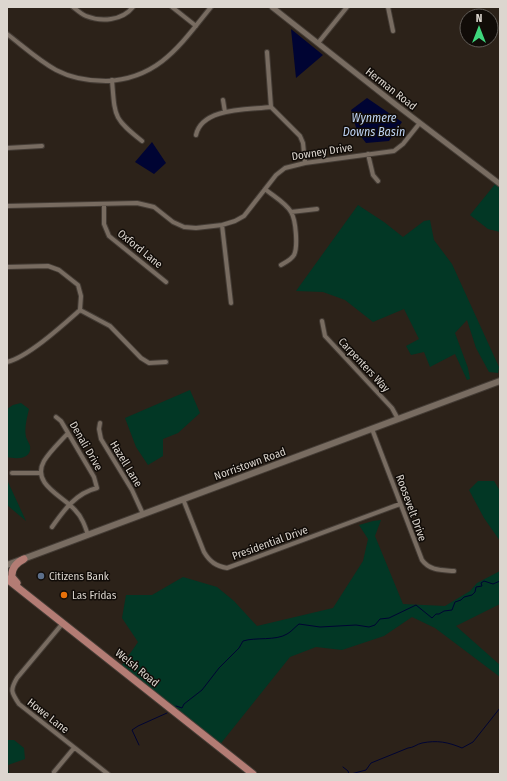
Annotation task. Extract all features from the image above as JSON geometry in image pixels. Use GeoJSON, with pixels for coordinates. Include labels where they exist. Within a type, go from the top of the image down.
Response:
{"type":"FeatureCollection","features":[{"type":"Feature","properties":{"kind":"main road","name":"Norristown Road"},"geometry":{"type":"LineString","coordinates":[[7,565],[500,381]]}},
{"type":"Feature","properties":{"kind":"main road"},"geometry":{"type":"LineString","coordinates":[[24,559],[14,565],[11,573],[12,577],[32,599]]}},
{"type":"Feature","properties":{"kind":"main road","name":"Welsh Road"},"geometry":{"type":"LineString","coordinates":[[7,579],[253,774]]}},
{"type":"Feature","properties":{"kind":"street"},"geometry":{"type":"LineString","coordinates":[[73,7],[85,16],[106,20],[121,16],[133,7]]}},
{"type":"Feature","properties":{"kind":"street"},"geometry":{"type":"LineString","coordinates":[[172,7],[196,26]]}},
{"type":"Feature","properties":{"kind":"street"},"geometry":{"type":"LineString","coordinates":[[7,34],[46,64],[57,70],[72,76],[89,80],[112,80],[135,76],[156,66],[174,52],[211,7]]}},
{"type":"Feature","properties":{"kind":"street","name":"Herman Road"},"geometry":{"type":"LineString","coordinates":[[272,7],[420,124],[500,184]]}},
{"type":"Feature","properties":{"kind":"street"},"geometry":{"type":"LineString","coordinates":[[318,43],[347,7]]}},
{"type":"Feature","properties":{"kind":"street"},"geometry":{"type":"LineString","coordinates":[[388,7],[393,31]]}},
{"type":"Feature","properties":{"kind":"street"},"geometry":{"type":"LineString","coordinates":[[267,52],[271,108],[300,136],[303,143],[305,163]]}},
{"type":"Feature","properties":{"kind":"street"},"geometry":{"type":"LineString","coordinates":[[112,80],[116,116],[124,127],[142,141]]}},
{"type":"Feature","properties":{"kind":"street"},"geometry":{"type":"LineString","coordinates":[[223,100],[225,112]]}},
{"type":"Feature","properties":{"kind":"street"},"geometry":{"type":"LineString","coordinates":[[196,135],[197,129],[205,120],[225,112],[271,108]]}},
{"type":"Feature","properties":{"kind":"street","name":"Downey Drive"},"geometry":{"type":"LineString","coordinates":[[7,206],[104,205],[137,203],[154,207],[173,222],[184,227],[196,228],[222,225],[235,221],[244,216],[280,171],[290,166],[305,163],[389,152],[398,149],[420,124]]}},
{"type":"Feature","properties":{"kind":"street"},"geometry":{"type":"LineString","coordinates":[[7,148],[42,146]]}},
{"type":"Feature","properties":{"kind":"street"},"geometry":{"type":"LineString","coordinates":[[368,154],[373,175],[378,181]]}},
{"type":"Feature","properties":{"kind":"street"},"geometry":{"type":"LineString","coordinates":[[265,189],[286,206],[291,212],[294,220],[296,250],[291,259],[281,265]]}},
{"type":"Feature","properties":{"kind":"street","name":"Oxford Lane"},"geometry":{"type":"LineString","coordinates":[[104,205],[104,224],[109,236],[166,282]]}},
{"type":"Feature","properties":{"kind":"street"},"geometry":{"type":"LineString","coordinates":[[291,212],[317,209]]}},
{"type":"Feature","properties":{"kind":"street"},"geometry":{"type":"LineString","coordinates":[[222,225],[231,303]]}},
{"type":"Feature","properties":{"kind":"street"},"geometry":{"type":"LineString","coordinates":[[7,267],[48,266],[59,270],[78,285],[81,296],[80,310],[23,356],[7,362]]}},
{"type":"Feature","properties":{"kind":"street"},"geometry":{"type":"LineString","coordinates":[[80,310],[110,326],[141,358],[150,363],[166,362]]}},
{"type":"Feature","properties":{"kind":"street","name":"Carpenters Way"},"geometry":{"type":"LineString","coordinates":[[322,321],[325,336],[392,408],[398,419]]}},
{"type":"Feature","properties":{"kind":"street","name":"Denali Drive"},"geometry":{"type":"LineString","coordinates":[[56,417],[61,421],[94,477],[97,488],[92,489],[74,499],[69,504]]}},
{"type":"Feature","properties":{"kind":"street","name":"Hazell Lane"},"geometry":{"type":"LineString","coordinates":[[100,423],[99,429],[101,439],[132,490],[143,514]]}},
{"type":"Feature","properties":{"kind":"street","name":"Roosevelt Drive"},"geometry":{"type":"LineString","coordinates":[[372,429],[419,555],[425,564],[434,569],[454,571]]}},
{"type":"Feature","properties":{"kind":"street"},"geometry":{"type":"LineString","coordinates":[[68,433],[45,460],[41,473],[45,484],[69,504],[80,516],[88,535]]}},
{"type":"Feature","properties":{"kind":"street"},"geometry":{"type":"LineString","coordinates":[[12,473],[41,473]]}},
{"type":"Feature","properties":{"kind":"street","name":"Presidential Drive"},"geometry":{"type":"LineString","coordinates":[[183,499],[208,559],[215,565],[227,568],[400,504]]}},
{"type":"Feature","properties":{"kind":"street"},"geometry":{"type":"LineString","coordinates":[[52,527],[69,504]]}},
{"type":"Feature","properties":{"kind":"street"},"geometry":{"type":"LineString","coordinates":[[7,686],[12,687],[17,678],[63,623]]}},
{"type":"Feature","properties":{"kind":"street","name":"Howe Lane"},"geometry":{"type":"LineString","coordinates":[[12,687],[14,696],[19,704],[108,774]]}},
{"type":"Feature","properties":{"kind":"street"},"geometry":{"type":"LineString","coordinates":[[54,772],[74,748]]}},
{"type":"Feature","properties":{"kind":"green space"},"geometry":{"type":"Polygon","coordinates":[[[496,183],[500,186],[500,232],[488,229],[470,215],[496,183]]]}},
{"type":"Feature","properties":{"kind":"green space"},"geometry":{"type":"Polygon","coordinates":[[[358,205],[384,222],[403,237],[424,221],[430,220],[434,240],[452,264],[499,367],[498,373],[489,372],[476,348],[467,320],[455,333],[468,368],[470,379],[467,380],[455,354],[430,367],[424,352],[411,355],[406,346],[419,339],[404,309],[373,322],[345,300],[323,292],[296,291],[358,205]]]}},
{"type":"Feature","properties":{"kind":"green space"},"geometry":{"type":"Polygon","coordinates":[[[190,390],[200,413],[178,433],[163,439],[163,456],[148,465],[136,447],[125,418],[190,390]]]}},
{"type":"Feature","properties":{"kind":"green space"},"geometry":{"type":"Polygon","coordinates":[[[21,403],[29,409],[25,430],[30,451],[29,454],[23,458],[7,457],[7,409],[13,405],[21,403]]]}},
{"type":"Feature","properties":{"kind":"green space"},"geometry":{"type":"Polygon","coordinates":[[[7,480],[8,482],[26,521],[7,505],[7,480]]]}},
{"type":"Feature","properties":{"kind":"green space"},"geometry":{"type":"Polygon","coordinates":[[[478,481],[494,481],[500,491],[500,541],[484,518],[469,490],[478,481]]]}},
{"type":"Feature","properties":{"kind":"green space"},"geometry":{"type":"Polygon","coordinates":[[[381,520],[375,536],[403,604],[445,606],[470,591],[477,583],[500,571],[500,604],[456,626],[500,665],[500,677],[435,628],[412,617],[384,636],[342,650],[316,647],[290,657],[218,747],[120,668],[138,642],[122,618],[126,595],[152,595],[183,577],[217,587],[234,601],[257,626],[333,608],[363,561],[368,539],[359,525],[381,520]]]}},
{"type":"Feature","properties":{"kind":"green space"},"geometry":{"type":"Polygon","coordinates":[[[7,740],[14,740],[24,748],[25,759],[8,765],[9,774],[7,774],[7,740]]]}},
{"type":"Feature","properties":{"kind":"water"},"geometry":{"type":"Polygon","coordinates":[[[291,29],[323,55],[296,78],[291,29]]]}},
{"type":"Feature","properties":{"kind":"water","name":"Wynmere Downs Basin"},"geometry":{"type":"Polygon","coordinates":[[[367,98],[402,122],[389,141],[366,143],[357,131],[351,110],[367,98]]]}},
{"type":"Feature","properties":{"kind":"water"},"geometry":{"type":"Polygon","coordinates":[[[152,142],[166,163],[154,174],[135,162],[152,142]]]}},
{"type":"Feature","properties":{"kind":"waterway"},"geometry":{"type":"LineString","coordinates":[[176,706],[182,708],[184,704],[202,690],[219,668],[239,648],[243,641],[282,636],[299,624],[320,627],[356,625],[369,627],[375,625],[380,619],[389,618],[416,605],[432,618],[436,614],[452,610],[455,602],[472,595],[475,592],[476,587],[482,586],[481,583],[484,581],[493,584],[500,581]]}},
{"type":"Feature","properties":{"kind":"waterway"},"geometry":{"type":"LineString","coordinates":[[351,774],[366,770],[371,763],[422,743],[442,742],[462,748],[473,742],[500,708]]}},
{"type":"Feature","properties":{"kind":"waterway"},"geometry":{"type":"LineString","coordinates":[[139,745],[132,730],[167,713]]}},
{"type":"Feature","properties":{"kind":"waterway"},"geometry":{"type":"LineString","coordinates":[[343,767],[349,774]]}},
{"type":"Feature","properties":{"kind":"place","name":"Citizens Bank"},"geometry":{"type":"Point","coordinates":[41,576]}},
{"type":"Feature","properties":{"kind":"place","name":"Las Fridas"},"geometry":{"type":"Point","coordinates":[64,595]}}]}
